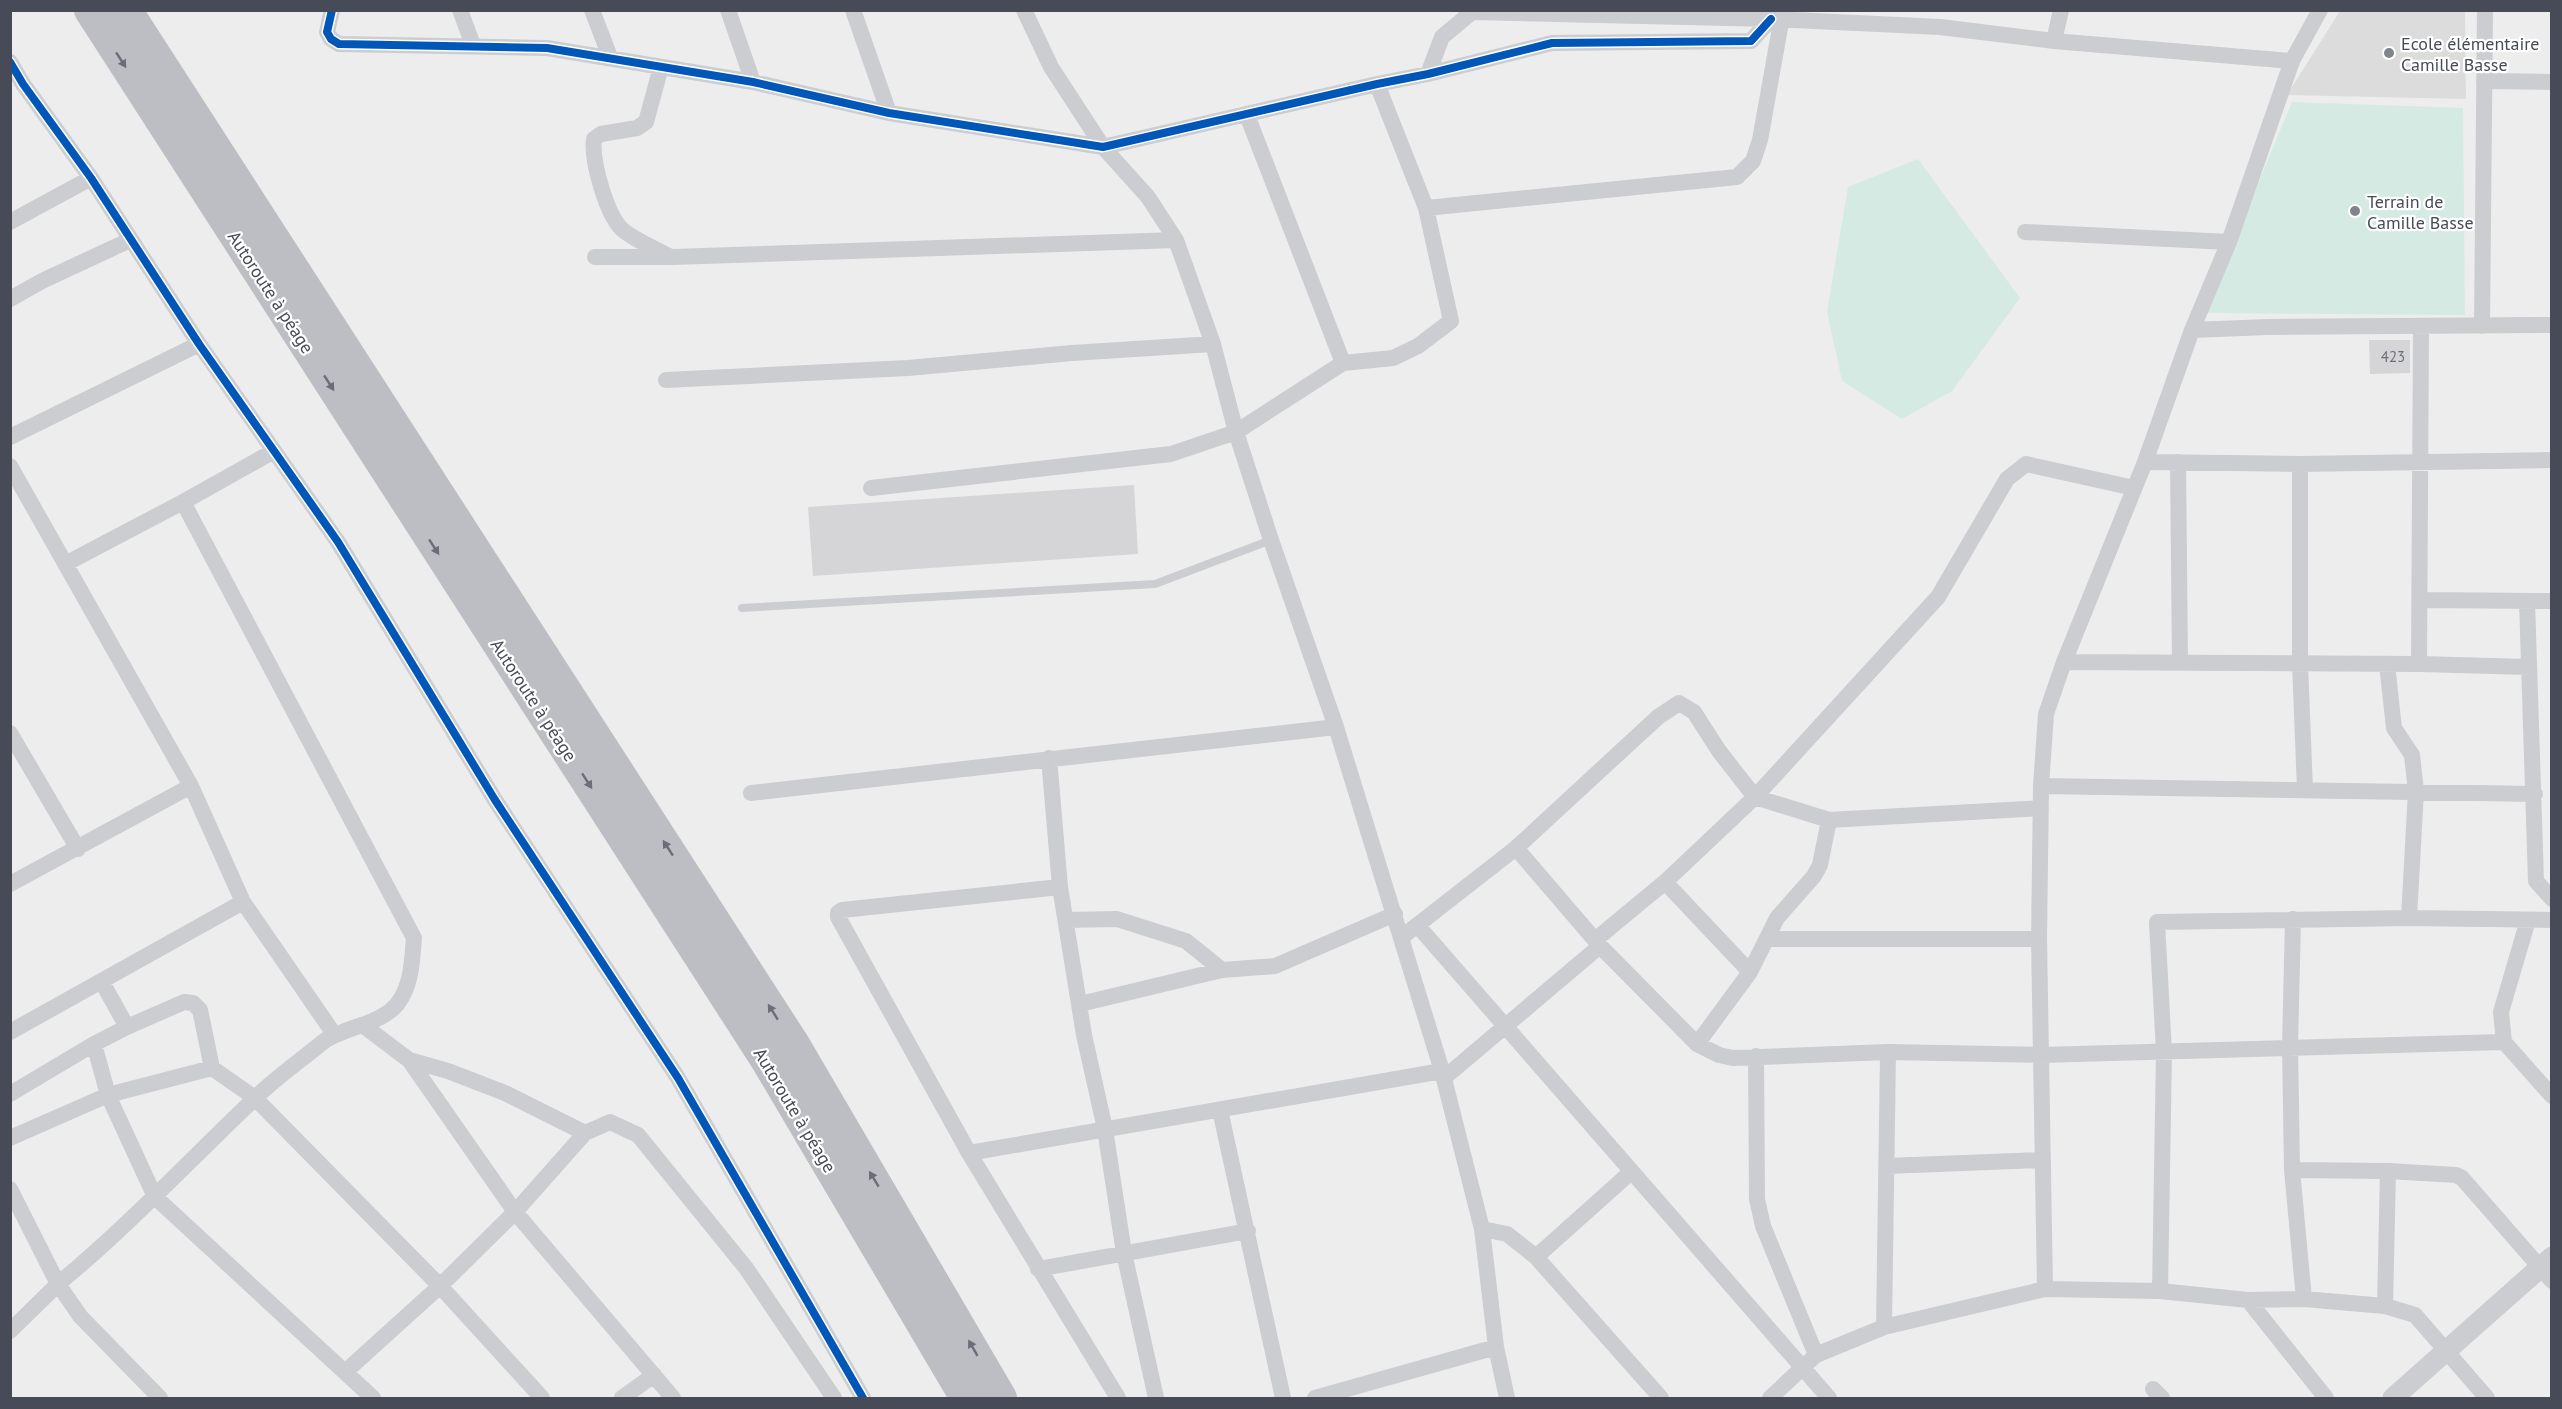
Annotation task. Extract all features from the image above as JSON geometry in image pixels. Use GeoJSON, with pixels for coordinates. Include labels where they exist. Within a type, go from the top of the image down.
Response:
{"type":"FeatureCollection","features":[{"type":"Feature","properties":{"kind":"highway","name":"Autoroute à péage"},"geometry":{"type":"LineString","coordinates":[[90,10],[767,1061],[966,1398]]}},
{"type":"Feature","properties":{"kind":"highway"},"geometry":{"type":"LineString","coordinates":[[126,10],[789,1037],[1001,1398]]}},
{"type":"Feature","properties":{"kind":"street"},"geometry":{"type":"LineString","coordinates":[[332,10],[327,32],[331,39],[339,44],[547,48],[753,82],[889,113],[1104,147],[1428,74],[1552,43],[1751,40],[1778,17]]}},
{"type":"Feature","properties":{"kind":"street"},"geometry":{"type":"LineString","coordinates":[[460,10],[473,45]]}},
{"type":"Feature","properties":{"kind":"street"},"geometry":{"type":"LineString","coordinates":[[592,10],[610,57]]}},
{"type":"Feature","properties":{"kind":"street"},"geometry":{"type":"LineString","coordinates":[[728,10],[753,82]]}},
{"type":"Feature","properties":{"kind":"street"},"geometry":{"type":"LineString","coordinates":[[853,10],[889,113]]}},
{"type":"Feature","properties":{"kind":"street"},"geometry":{"type":"LineString","coordinates":[[1024,10],[1051,67],[1104,147],[1148,197],[1176,240],[1213,344],[1236,432],[1270,540],[1336,727],[1443,1075],[1482,1229],[1496,1347],[1507,1398]]}},
{"type":"Feature","properties":{"kind":"street"},"geometry":{"type":"LineString","coordinates":[[2054,41],[2061,10]]}},
{"type":"Feature","properties":{"kind":"street"},"geometry":{"type":"LineString","coordinates":[[2045,1290],[2039,939],[2041,786],[2046,714],[2064,662],[2145,462],[2192,330],[2229,242],[2292,61],[2320,10]]}},
{"type":"Feature","properties":{"kind":"street"},"geometry":{"type":"LineString","coordinates":[[2482,326],[2485,10]]}},
{"type":"Feature","properties":{"kind":"street"},"geometry":{"type":"LineString","coordinates":[[1428,74],[1442,37],[1473,12],[1778,17],[1940,27],[2054,41],[2292,61]]}},
{"type":"Feature","properties":{"kind":"street"},"geometry":{"type":"LineString","coordinates":[[1426,208],[1737,177],[1753,161],[1760,140],[1778,17]]}},
{"type":"Feature","properties":{"kind":"street"},"geometry":{"type":"LineString","coordinates":[[10,62],[17,87],[91,178],[199,344],[338,542],[495,800],[678,1078],[863,1398]]}},
{"type":"Feature","properties":{"kind":"street"},"geometry":{"type":"LineString","coordinates":[[661,67],[646,122],[638,128],[601,134],[594,139],[593,146],[600,189],[622,229],[672,257]]}},
{"type":"Feature","properties":{"kind":"street"},"geometry":{"type":"LineString","coordinates":[[2484,81],[2552,82]]}},
{"type":"Feature","properties":{"kind":"street"},"geometry":{"type":"LineString","coordinates":[[871,488],[1171,454],[1236,432],[1343,363],[1393,358],[1418,346],[1451,321],[1426,208],[1377,84]]}},
{"type":"Feature","properties":{"kind":"street"},"geometry":{"type":"LineString","coordinates":[[1247,115],[1343,363]]}},
{"type":"Feature","properties":{"kind":"street"},"geometry":{"type":"LineString","coordinates":[[10,222],[91,178]]}},
{"type":"Feature","properties":{"kind":"street"},"geometry":{"type":"LineString","coordinates":[[2025,232],[2229,242]]}},
{"type":"Feature","properties":{"kind":"street"},"geometry":{"type":"LineString","coordinates":[[10,299],[42,281],[130,240]]}},
{"type":"Feature","properties":{"kind":"street"},"geometry":{"type":"LineString","coordinates":[[595,257],[672,257],[1176,240]]}},
{"type":"Feature","properties":{"kind":"street"},"geometry":{"type":"LineString","coordinates":[[2419,664],[2421,326]]}},
{"type":"Feature","properties":{"kind":"street"},"geometry":{"type":"LineString","coordinates":[[2192,330],[2268,327],[2552,326]]}},
{"type":"Feature","properties":{"kind":"street"},"geometry":{"type":"LineString","coordinates":[[10,437],[199,344]]}},
{"type":"Feature","properties":{"kind":"street"},"geometry":{"type":"LineString","coordinates":[[666,380],[908,368],[1072,353],[1213,344]]}},
{"type":"Feature","properties":{"kind":"street"},"geometry":{"type":"LineString","coordinates":[[67,563],[274,451]]}},
{"type":"Feature","properties":{"kind":"street"},"geometry":{"type":"LineString","coordinates":[[2145,462],[2300,464],[2552,460]]}},
{"type":"Feature","properties":{"kind":"street"},"geometry":{"type":"LineString","coordinates":[[2178,462],[2180,662]]}},
{"type":"Feature","properties":{"kind":"street"},"geometry":{"type":"LineString","coordinates":[[969,1154],[1105,1129],[1443,1075],[1505,1027],[1755,798],[1938,597],[2007,479],[2026,464],[2134,488]]}},
{"type":"Feature","properties":{"kind":"street"},"geometry":{"type":"LineString","coordinates":[[2300,464],[2300,663],[2305,790]]}},
{"type":"Feature","properties":{"kind":"street"},"geometry":{"type":"LineString","coordinates":[[10,466],[67,563],[190,786],[243,902],[333,1034]]}},
{"type":"Feature","properties":{"kind":"street"},"geometry":{"type":"LineString","coordinates":[[10,1331],[58,1284],[94,1255],[155,1197],[255,1098],[333,1034],[364,1026],[397,1005],[410,981],[414,938],[183,502]]}},
{"type":"Feature","properties":{"kind":"street"},"geometry":{"type":"LineString","coordinates":[[2420,600],[2552,601]]}},
{"type":"Feature","properties":{"kind":"street"},"geometry":{"type":"LineString","coordinates":[[2527,601],[2536,881],[2552,899]]}},
{"type":"Feature","properties":{"kind":"street"},"geometry":{"type":"LineString","coordinates":[[2064,662],[2419,664],[2529,667]]}},
{"type":"Feature","properties":{"kind":"street"},"geometry":{"type":"LineString","coordinates":[[2388,664],[2394,728],[2412,755],[2416,791],[2409,918]]}},
{"type":"Feature","properties":{"kind":"street"},"geometry":{"type":"LineString","coordinates":[[1402,937],[1516,848],[1658,717],[1679,703],[1694,712],[1719,751],[1755,798],[1829,820],[2041,808]]}},
{"type":"Feature","properties":{"kind":"street"},"geometry":{"type":"LineString","coordinates":[[751,793],[1336,727]]}},
{"type":"Feature","properties":{"kind":"street"},"geometry":{"type":"LineString","coordinates":[[12,740],[78,849]]}},
{"type":"Feature","properties":{"kind":"street"},"geometry":{"type":"LineString","coordinates":[[1049,758],[1060,888],[1105,1129],[1124,1253],[1156,1398]]}},
{"type":"Feature","properties":{"kind":"street"},"geometry":{"type":"LineString","coordinates":[[10,884],[190,786]]}},
{"type":"Feature","properties":{"kind":"street"},"geometry":{"type":"LineString","coordinates":[[2041,786],[2535,794]]}},
{"type":"Feature","properties":{"kind":"street"},"geometry":{"type":"LineString","coordinates":[[1697,1044],[1750,972],[1777,918],[1814,876],[1820,865],[1829,820]]}},
{"type":"Feature","properties":{"kind":"street"},"geometry":{"type":"LineString","coordinates":[[1516,848],[1598,943],[1697,1044],[1719,1055],[1733,1058],[1888,1052],[2041,1054],[2164,1052],[2290,1046],[2504,1042]]}},
{"type":"Feature","properties":{"kind":"street"},"geometry":{"type":"LineString","coordinates":[[1665,882],[1750,972]]}},
{"type":"Feature","properties":{"kind":"street"},"geometry":{"type":"LineString","coordinates":[[1060,888],[842,910],[838,913],[838,917],[969,1154],[1118,1398]]}},
{"type":"Feature","properties":{"kind":"street"},"geometry":{"type":"LineString","coordinates":[[10,1032],[243,902]]}},
{"type":"Feature","properties":{"kind":"street"},"geometry":{"type":"LineString","coordinates":[[1080,1004],[1222,970],[1275,966],[1395,914]]}},
{"type":"Feature","properties":{"kind":"street"},"geometry":{"type":"LineString","coordinates":[[2160,1291],[2164,1052],[2157,921],[2409,918],[2552,920]]}},
{"type":"Feature","properties":{"kind":"street"},"geometry":{"type":"LineString","coordinates":[[1066,920],[1117,919],[1186,941],[1222,970]]}},
{"type":"Feature","properties":{"kind":"street"},"geometry":{"type":"LineString","coordinates":[[2293,920],[2290,1046],[2292,1170],[2304,1299]]}},
{"type":"Feature","properties":{"kind":"street"},"geometry":{"type":"LineString","coordinates":[[2528,920],[2501,1012],[2504,1042],[2552,1096]]}},
{"type":"Feature","properties":{"kind":"street"},"geometry":{"type":"LineString","coordinates":[[1418,926],[1828,1398]]}},
{"type":"Feature","properties":{"kind":"street"},"geometry":{"type":"LineString","coordinates":[[1767,939],[2039,939]]}},
{"type":"Feature","properties":{"kind":"street"},"geometry":{"type":"LineString","coordinates":[[102,982],[127,1027]]}},
{"type":"Feature","properties":{"kind":"street"},"geometry":{"type":"LineString","coordinates":[[10,1094],[127,1027],[184,1002],[193,1003],[200,1010],[212,1068],[255,1098],[440,1286],[485,1339],[542,1398]]}},
{"type":"Feature","properties":{"kind":"street"},"geometry":{"type":"LineString","coordinates":[[364,1026],[409,1060],[515,1212],[673,1398]]}},
{"type":"Feature","properties":{"kind":"street"},"geometry":{"type":"LineString","coordinates":[[94,1044],[108,1095],[155,1197],[373,1398]]}},
{"type":"Feature","properties":{"kind":"street"},"geometry":{"type":"LineString","coordinates":[[1884,1327],[1888,1052]]}},
{"type":"Feature","properties":{"kind":"street"},"geometry":{"type":"LineString","coordinates":[[1756,1056],[1759,1208],[1762,1226],[1816,1355]]}},
{"type":"Feature","properties":{"kind":"street"},"geometry":{"type":"LineString","coordinates":[[409,1060],[448,1071],[505,1093],[585,1133]]}},
{"type":"Feature","properties":{"kind":"street"},"geometry":{"type":"LineString","coordinates":[[10,1138],[108,1095],[212,1068]]}},
{"type":"Feature","properties":{"kind":"street"},"geometry":{"type":"LineString","coordinates":[[1220,1110],[1283,1398]]}},
{"type":"Feature","properties":{"kind":"street"},"geometry":{"type":"LineString","coordinates":[[345,1372],[440,1286],[515,1212],[585,1133],[610,1122],[638,1135],[746,1268],[834,1398]]}},
{"type":"Feature","properties":{"kind":"street"},"geometry":{"type":"LineString","coordinates":[[1887,1166],[2043,1160]]}},
{"type":"Feature","properties":{"kind":"street"},"geometry":{"type":"LineString","coordinates":[[2292,1170],[2447,1173],[2462,1178],[2547,1268],[2393,1398]]}},
{"type":"Feature","properties":{"kind":"street"},"geometry":{"type":"LineString","coordinates":[[2385,1306],[2388,1171]]}},
{"type":"Feature","properties":{"kind":"street"},"geometry":{"type":"LineString","coordinates":[[1536,1257],[1631,1172]]}},
{"type":"Feature","properties":{"kind":"street"},"geometry":{"type":"LineString","coordinates":[[10,1189],[58,1284],[80,1316],[160,1398]]}},
{"type":"Feature","properties":{"kind":"street"},"geometry":{"type":"LineString","coordinates":[[1482,1229],[1507,1234],[1536,1257],[1661,1398]]}},
{"type":"Feature","properties":{"kind":"street"},"geometry":{"type":"LineString","coordinates":[[1038,1269],[1248,1232]]}},
{"type":"Feature","properties":{"kind":"street"},"geometry":{"type":"LineString","coordinates":[[1770,1398],[1816,1355],[1884,1327],[2045,1290],[2160,1291],[2248,1300],[2304,1299],[2385,1306],[2415,1315],[2487,1398]]}},
{"type":"Feature","properties":{"kind":"street"},"geometry":{"type":"LineString","coordinates":[[2248,1300],[2326,1398]]}},
{"type":"Feature","properties":{"kind":"street"},"geometry":{"type":"LineString","coordinates":[[1315,1398],[1496,1347]]}},
{"type":"Feature","properties":{"kind":"street"},"geometry":{"type":"LineString","coordinates":[[622,1398],[654,1375]]}},
{"type":"Feature","properties":{"kind":"lane"},"geometry":{"type":"LineString","coordinates":[[742,608],[1155,584],[1270,540]]}},
{"type":"Feature","properties":{"kind":"shaded area","name":"Ecole élémentaire Camille Basse"},"geometry":{"type":"Polygon","coordinates":[[[2340,11],[2465,11],[2466,99],[2287,95],[2340,11]]]}},
{"type":"Feature","properties":{"kind":"green space","name":"Terrain de Camille Basse"},"geometry":{"type":"Polygon","coordinates":[[[2292,102],[2463,108],[2465,315],[2204,313],[2292,102]]]}},
{"type":"Feature","properties":{"kind":"green space"},"geometry":{"type":"Polygon","coordinates":[[[1918,159],[2020,298],[1952,391],[1902,419],[1842,381],[1827,312],[1848,187],[1918,159]]]}},
{"type":"Feature","properties":{"kind":"building"},"geometry":{"type":"Polygon","coordinates":[[[2369,340],[2410,340],[2410,373],[2370,374],[2369,340]]]}},
{"type":"Feature","properties":{"kind":"building"},"geometry":{"type":"Polygon","coordinates":[[[1134,485],[1138,554],[813,576],[808,507],[1134,485]]]}},
{"type":"Feature","properties":{"kind":"cycle path"},"geometry":{"type":"LineString","coordinates":[[332,10],[327,32],[331,39],[339,44],[547,48],[753,82],[889,113],[1103,147],[1428,74],[1552,43],[1751,41],[1771,19]]}},
{"type":"Feature","properties":{"kind":"cycle path"},"geometry":{"type":"LineString","coordinates":[[10,62],[23,84],[91,178],[199,344],[338,542],[495,800],[678,1078],[863,1398]]}},
{"type":"Feature","properties":{"kind":"place","name":"Ecole élémentaire Camille Basse"},"geometry":{"type":"Point","coordinates":[2389,53]}},
{"type":"Feature","properties":{"kind":"place","name":"Terrain de Camille Basse"},"geometry":{"type":"Point","coordinates":[2355,211]}}]}
